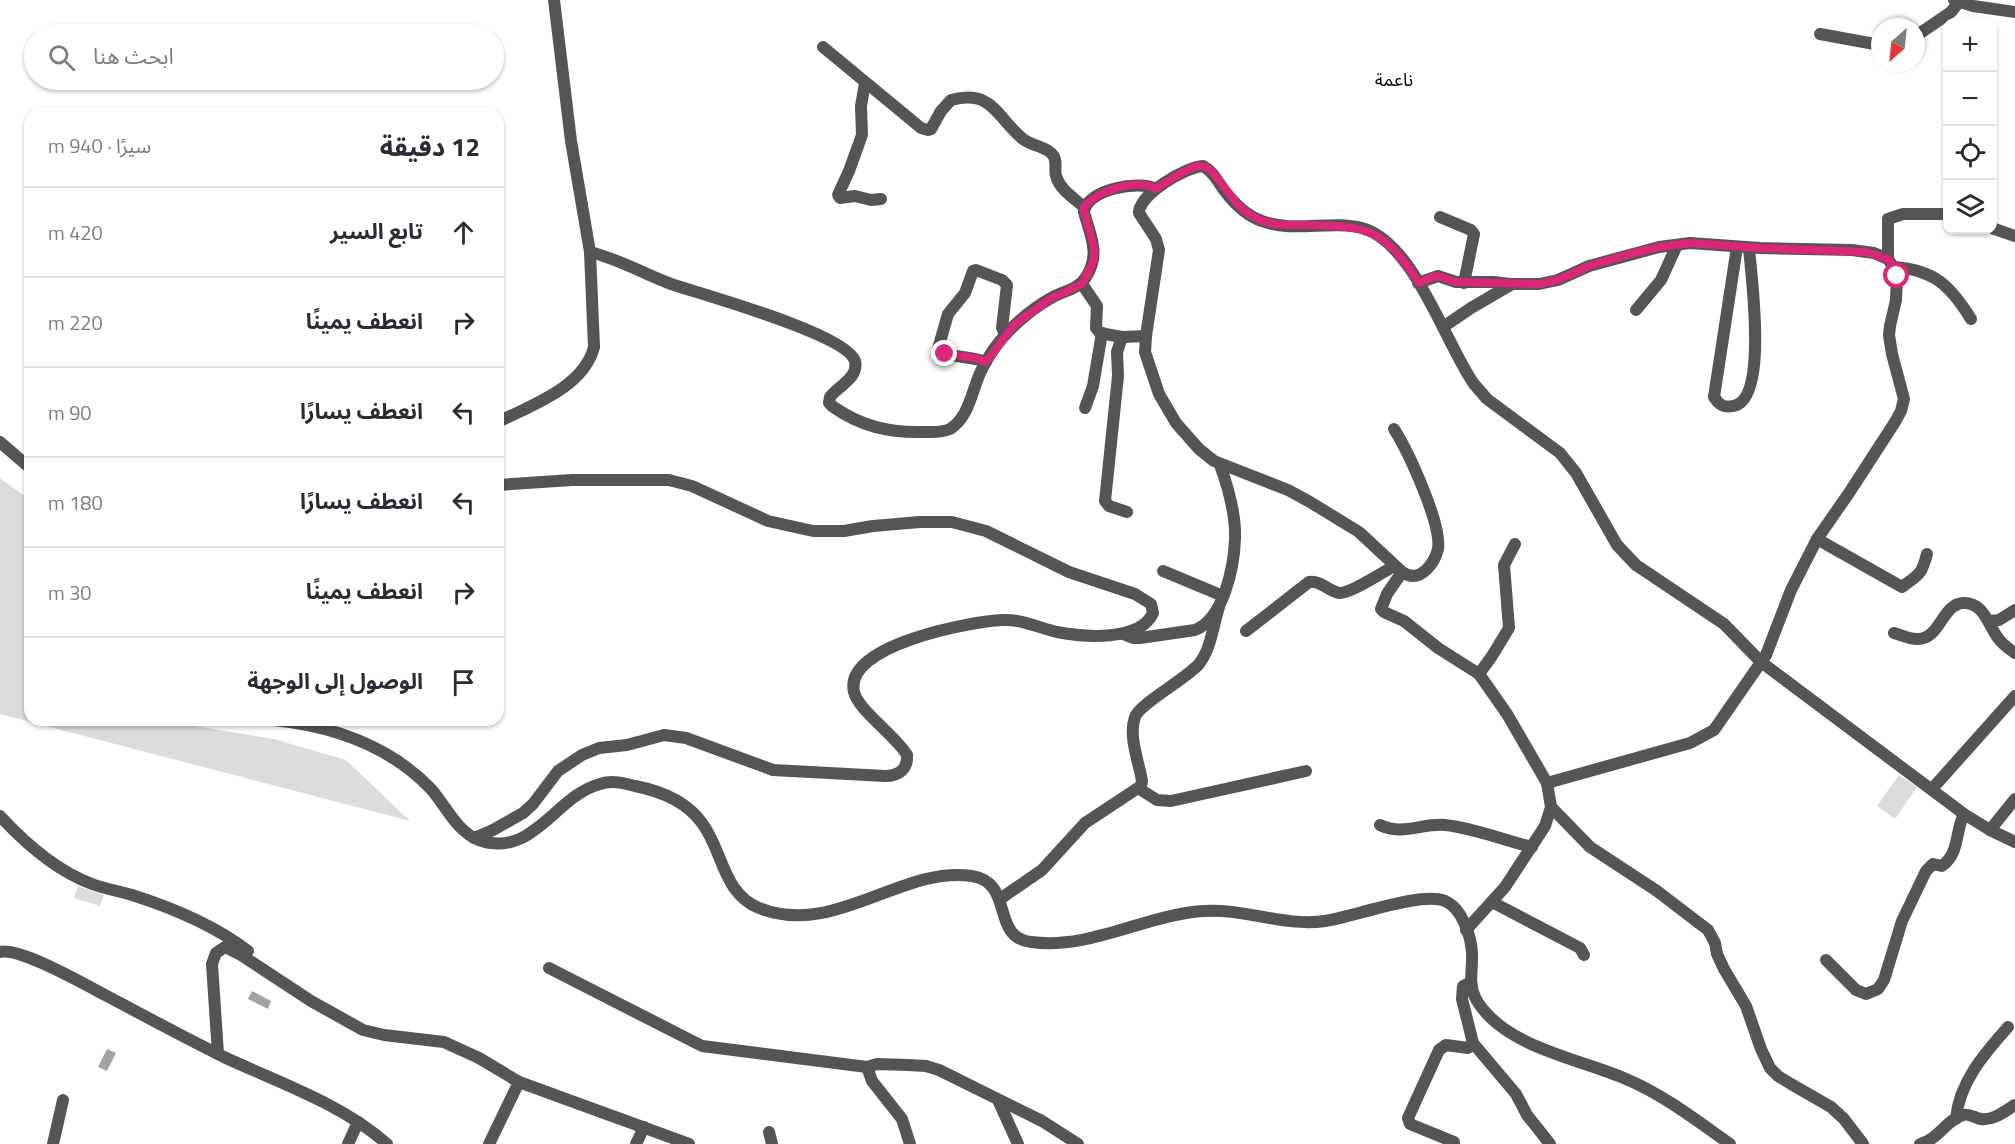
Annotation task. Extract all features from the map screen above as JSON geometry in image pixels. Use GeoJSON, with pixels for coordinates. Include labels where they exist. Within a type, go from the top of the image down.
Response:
{"type":"FeatureCollection","features":[{"type":"Feature","properties":{"kind":"street"},"geometry":{"type":"LineString","coordinates":[[504,419],[571,383],[590,360],[595,340],[590,252],[571,141],[554,0]]}},
{"type":"Feature","properties":{"kind":"street"},"geometry":{"type":"LineString","coordinates":[[1925,30],[1951,12],[1957,1],[2015,12]]}},
{"type":"Feature","properties":{"kind":"street"},"geometry":{"type":"LineString","coordinates":[[1820,34],[1871,43]]}},
{"type":"Feature","properties":{"kind":"street"},"geometry":{"type":"LineString","coordinates":[[590,252],[670,283],[763,313],[837,344],[854,358],[855,366],[851,376],[830,397],[830,403],[858,422],[886,430],[929,432],[947,430],[952,427],[963,415],[986,362],[1014,325],[1050,299],[1082,284],[1092,266],[1094,254],[1084,207],[1069,195],[1058,181],[1055,171],[1056,161],[1052,154],[1025,141],[986,102],[974,97],[951,100],[928,130],[913,123],[895,105],[823,47]]}},
{"type":"Feature","properties":{"kind":"street"},"geometry":{"type":"LineString","coordinates":[[865,83],[861,106],[862,135],[838,195],[840,198],[855,196],[871,200],[881,199]]}},
{"type":"Feature","properties":{"kind":"street"},"geometry":{"type":"LineString","coordinates":[[1395,429],[1420,480],[1438,546],[1434,560],[1421,574],[1408,576],[1359,532],[1288,490],[1220,465],[1184,434],[1159,394],[1147,362],[1146,336],[1159,250],[1156,239],[1139,213],[1139,208],[1156,189],[1174,177],[1203,166],[1211,171],[1226,192],[1245,212],[1262,221],[1286,225],[1356,227],[1370,231],[1383,239],[1399,255],[1419,283],[1470,378],[1482,394],[1552,445],[1568,461],[1624,553],[1636,565],[1724,624],[1761,662],[1964,814],[1989,830],[2015,842]]}},
{"type":"Feature","properties":{"kind":"street"},"geometry":{"type":"LineString","coordinates":[[1084,207],[1094,197],[1111,189],[1145,186],[1156,189]]}},
{"type":"Feature","properties":{"kind":"street"},"geometry":{"type":"LineString","coordinates":[[1547,783],[1690,743],[1710,734],[1720,723],[1770,647],[1791,590],[1817,539],[1895,422],[1903,404],[1904,394],[1889,335],[1897,292],[1897,276],[1891,263],[1888,219],[1903,214],[1943,214]]}},
{"type":"Feature","properties":{"kind":"street"},"geometry":{"type":"LineString","coordinates":[[1440,217],[1471,230],[1474,234],[1464,283]]}},
{"type":"Feature","properties":{"kind":"street"},"geometry":{"type":"LineString","coordinates":[[1997,230],[2015,236]]}},
{"type":"Feature","properties":{"kind":"street"},"geometry":{"type":"LineString","coordinates":[[1419,283],[1438,276],[1464,283],[1539,284],[1558,280],[1589,266],[1659,247],[1690,243],[1858,250],[1874,253],[1891,263],[1930,274],[1962,303],[1971,319]]}},
{"type":"Feature","properties":{"kind":"street"},"geometry":{"type":"LineString","coordinates":[[1636,310],[1661,280],[1677,244]]}},
{"type":"Feature","properties":{"kind":"street"},"geometry":{"type":"LineString","coordinates":[[1743,247],[1755,327],[1754,378],[1748,394],[1738,405],[1726,407],[1718,403],[1714,397],[1743,247]]}},
{"type":"Feature","properties":{"kind":"street"},"geometry":{"type":"LineString","coordinates":[[986,362],[976,358],[942,354],[938,349],[948,314],[966,293],[973,271],[976,270],[1002,280],[1007,285],[1002,328],[1005,335]]}},
{"type":"Feature","properties":{"kind":"street"},"geometry":{"type":"LineString","coordinates":[[1082,284],[1097,306],[1096,328],[1102,333],[1122,337],[1146,336]]}},
{"type":"Feature","properties":{"kind":"street"},"geometry":{"type":"LineString","coordinates":[[1443,327],[1512,284]]}},
{"type":"Feature","properties":{"kind":"street"},"geometry":{"type":"LineString","coordinates":[[1085,408],[1093,386],[1102,333]]}},
{"type":"Feature","properties":{"kind":"street"},"geometry":{"type":"LineString","coordinates":[[1122,337],[1118,352],[1118,376],[1105,501],[1108,506],[1127,512]]}},
{"type":"Feature","properties":{"kind":"street"},"geometry":{"type":"LineString","coordinates":[[0,442],[24,463]]}},
{"type":"Feature","properties":{"kind":"street"},"geometry":{"type":"LineString","coordinates":[[1000,899],[1042,870],[1085,823],[1138,788],[1142,781],[1134,743],[1136,715],[1144,705],[1191,673],[1199,663],[1208,646],[1229,578],[1235,539],[1230,495],[1220,465]]}},
{"type":"Feature","properties":{"kind":"street"},"geometry":{"type":"LineString","coordinates":[[474,838],[523,813],[533,804],[558,771],[582,755],[599,748],[627,745],[659,736],[672,735],[686,738],[772,770],[885,776],[896,774],[906,764],[907,754],[854,694],[854,682],[866,663],[922,635],[969,623],[1020,621],[1070,634],[1122,634],[1143,627],[1150,621],[1153,608],[1144,598],[1070,572],[986,531],[952,522],[920,522],[844,531],[813,531],[768,521],[692,486],[669,480],[594,480],[504,485]]}},
{"type":"Feature","properties":{"kind":"street"},"geometry":{"type":"LineString","coordinates":[[1817,539],[1902,587],[1916,578],[1922,570],[1927,554]]}},
{"type":"Feature","properties":{"kind":"street"},"geometry":{"type":"LineString","coordinates":[[1479,674],[1509,628],[1504,565],[1515,544]]}},
{"type":"Feature","properties":{"kind":"street"},"geometry":{"type":"LineString","coordinates":[[1246,631],[1309,582],[1319,583],[1334,592],[1344,593],[1398,569]]}},
{"type":"Feature","properties":{"kind":"street"},"geometry":{"type":"LineString","coordinates":[[1398,569],[1381,609],[1404,621],[1438,648],[1479,674],[1507,714],[1547,783],[1551,807],[1549,819],[1505,887],[1466,930]]}},
{"type":"Feature","properties":{"kind":"street"},"geometry":{"type":"LineString","coordinates":[[1163,571],[1221,602]]}},
{"type":"Feature","properties":{"kind":"street"},"geometry":{"type":"LineString","coordinates":[[1122,634],[1140,638],[1195,630],[1201,628],[1221,602]]}},
{"type":"Feature","properties":{"kind":"street"},"geometry":{"type":"LineString","coordinates":[[1894,633],[1916,639],[1926,637],[1953,608],[1960,604],[1971,604],[1981,610],[1999,639],[2015,653]]}},
{"type":"Feature","properties":{"kind":"street"},"geometry":{"type":"LineString","coordinates":[[1989,621],[1999,621],[2015,610]]}},
{"type":"Feature","properties":{"kind":"street"},"geometry":{"type":"LineString","coordinates":[[1932,789],[2015,696]]}},
{"type":"Feature","properties":{"kind":"street"},"geometry":{"type":"LineString","coordinates":[[311,726],[359,741],[408,768],[430,788],[461,828],[474,838],[502,843],[521,840],[586,790],[602,783],[619,783],[658,791],[688,808],[699,819],[708,831],[735,891],[743,899],[762,909],[789,915],[812,914],[844,908],[923,880],[962,876],[974,876],[985,880],[993,887],[1000,899],[1008,929],[1021,940],[1032,942],[1062,942],[1095,938],[1195,911],[1228,911],[1312,922],[1345,918],[1427,898],[1448,902],[1460,916],[1466,930],[1472,954],[1471,982],[1475,997],[1492,1019],[1509,1031],[1551,1051],[1659,1094],[1730,1144]]}},
{"type":"Feature","properties":{"kind":"street"},"geometry":{"type":"LineString","coordinates":[[1138,788],[1157,800],[1171,801],[1306,771]]}},
{"type":"Feature","properties":{"kind":"street"},"geometry":{"type":"LineString","coordinates":[[1989,830],[2015,799]]}},
{"type":"Feature","properties":{"kind":"street"},"geometry":{"type":"LineString","coordinates":[[1551,807],[1590,847],[1657,891],[1708,930],[1724,969],[1746,1006],[1770,1068],[1778,1076],[1832,1107],[1863,1144]]}},
{"type":"Feature","properties":{"kind":"street"},"geometry":{"type":"LineString","coordinates":[[1826,960],[1859,992],[1869,993],[1878,989],[1884,980],[1902,921],[1926,871],[1933,864],[1942,866],[1953,854],[1957,846],[1959,823],[1964,814]]}},
{"type":"Feature","properties":{"kind":"street"},"geometry":{"type":"LineString","coordinates":[[0,816],[20,837],[71,873],[93,884],[133,895],[218,930],[255,956],[272,975]]}},
{"type":"Feature","properties":{"kind":"street"},"geometry":{"type":"LineString","coordinates":[[1380,825],[1394,830],[1411,831],[1428,825],[1446,825],[1532,847]]}},
{"type":"Feature","properties":{"kind":"street"},"geometry":{"type":"LineString","coordinates":[[1492,902],[1580,948],[1584,955]]}},
{"type":"Feature","properties":{"kind":"street"},"geometry":{"type":"LineString","coordinates":[[218,1054],[212,968],[216,953],[221,947],[228,948],[363,1030],[384,1035],[444,1042],[478,1058],[519,1082],[689,1144]]}},
{"type":"Feature","properties":{"kind":"street"},"geometry":{"type":"LineString","coordinates":[[2,950],[37,961],[218,1054],[312,1097],[358,1122],[387,1144]]}},
{"type":"Feature","properties":{"kind":"street"},"geometry":{"type":"LineString","coordinates":[[549,968],[702,1046],[867,1067],[877,1064],[926,1066],[973,1086],[1042,1121],[1078,1144]]}},
{"type":"Feature","properties":{"kind":"street"},"geometry":{"type":"LineString","coordinates":[[1471,982],[1463,986],[1462,993],[1473,1043],[1516,1094],[1527,1115],[1550,1144]]}},
{"type":"Feature","properties":{"kind":"street"},"geometry":{"type":"LineString","coordinates":[[1956,1119],[1958,1104],[1977,1062],[2008,1027]]}},
{"type":"Feature","properties":{"kind":"street"},"geometry":{"type":"LineString","coordinates":[[1454,1142],[1410,1124],[1408,1118],[1439,1050],[1446,1046],[1467,1048],[1473,1043]]}},
{"type":"Feature","properties":{"kind":"street"},"geometry":{"type":"LineString","coordinates":[[867,1067],[872,1081],[902,1119],[910,1144]]}},
{"type":"Feature","properties":{"kind":"street"},"geometry":{"type":"LineString","coordinates":[[489,1144],[519,1082]]}},
{"type":"Feature","properties":{"kind":"street"},"geometry":{"type":"LineString","coordinates":[[53,1144],[63,1100]]}},
{"type":"Feature","properties":{"kind":"street"},"geometry":{"type":"LineString","coordinates":[[998,1100],[1018,1144]]}},
{"type":"Feature","properties":{"kind":"street"},"geometry":{"type":"LineString","coordinates":[[1920,1144],[1933,1139],[1956,1119],[1966,1115],[1987,1119],[2015,1105]]}},
{"type":"Feature","properties":{"kind":"street"},"geometry":{"type":"LineString","coordinates":[[348,1144],[358,1122]]}},
{"type":"Feature","properties":{"kind":"street"},"geometry":{"type":"LineString","coordinates":[[636,1144],[644,1127]]}},
{"type":"Feature","properties":{"kind":"shaded area"},"geometry":{"type":"Polygon","coordinates":[[[0,478],[24,496],[24,720],[0,714],[0,478]]]}},
{"type":"Feature","properties":{"kind":"shaded area"},"geometry":{"type":"Polygon","coordinates":[[[46,726],[195,726],[274,739],[346,760],[410,821],[46,726]]]}},
{"type":"Feature","properties":{"kind":"shaded area"},"geometry":{"type":"Polygon","coordinates":[[[1899,775],[1917,787],[1895,819],[1877,806],[1899,775]]]}},
{"type":"Feature","properties":{"kind":"shaded area"},"geometry":{"type":"Polygon","coordinates":[[[78,886],[104,895],[100,906],[74,898],[78,886]]]}},
{"type":"Feature","properties":{"kind":"shaded area"},"geometry":{"type":"Polygon","coordinates":[[[252,991],[271,1001],[268,1009],[248,999],[252,991]]]}},
{"type":"Feature","properties":{"kind":"shaded area"},"geometry":{"type":"Polygon","coordinates":[[[107,1049],[116,1053],[107,1071],[98,1067],[107,1049]]]}},
{"type":"Feature","properties":{"kind":"district","name":"ناعمة"},"geometry":{"type":"Point","coordinates":[1394,80]}},
{"type":"Feature","properties":{"kind":"route"},"geometry":{"type":"LineString","coordinates":[[945,354],[976,358],[986,362],[1014,325],[1050,299],[1082,284],[1094,260],[1093,241],[1084,207],[1094,197],[1111,189],[1145,186],[1156,189],[1174,177],[1199,166],[1203,166],[1215,175],[1226,192],[1245,212],[1262,221],[1286,225],[1356,227],[1370,231],[1383,239],[1399,255],[1419,283],[1438,276],[1456,282],[1539,284],[1558,280],[1589,266],[1630,254],[1690,243],[1760,248],[1858,250],[1884,256],[1891,262],[1897,276]]}}]}
